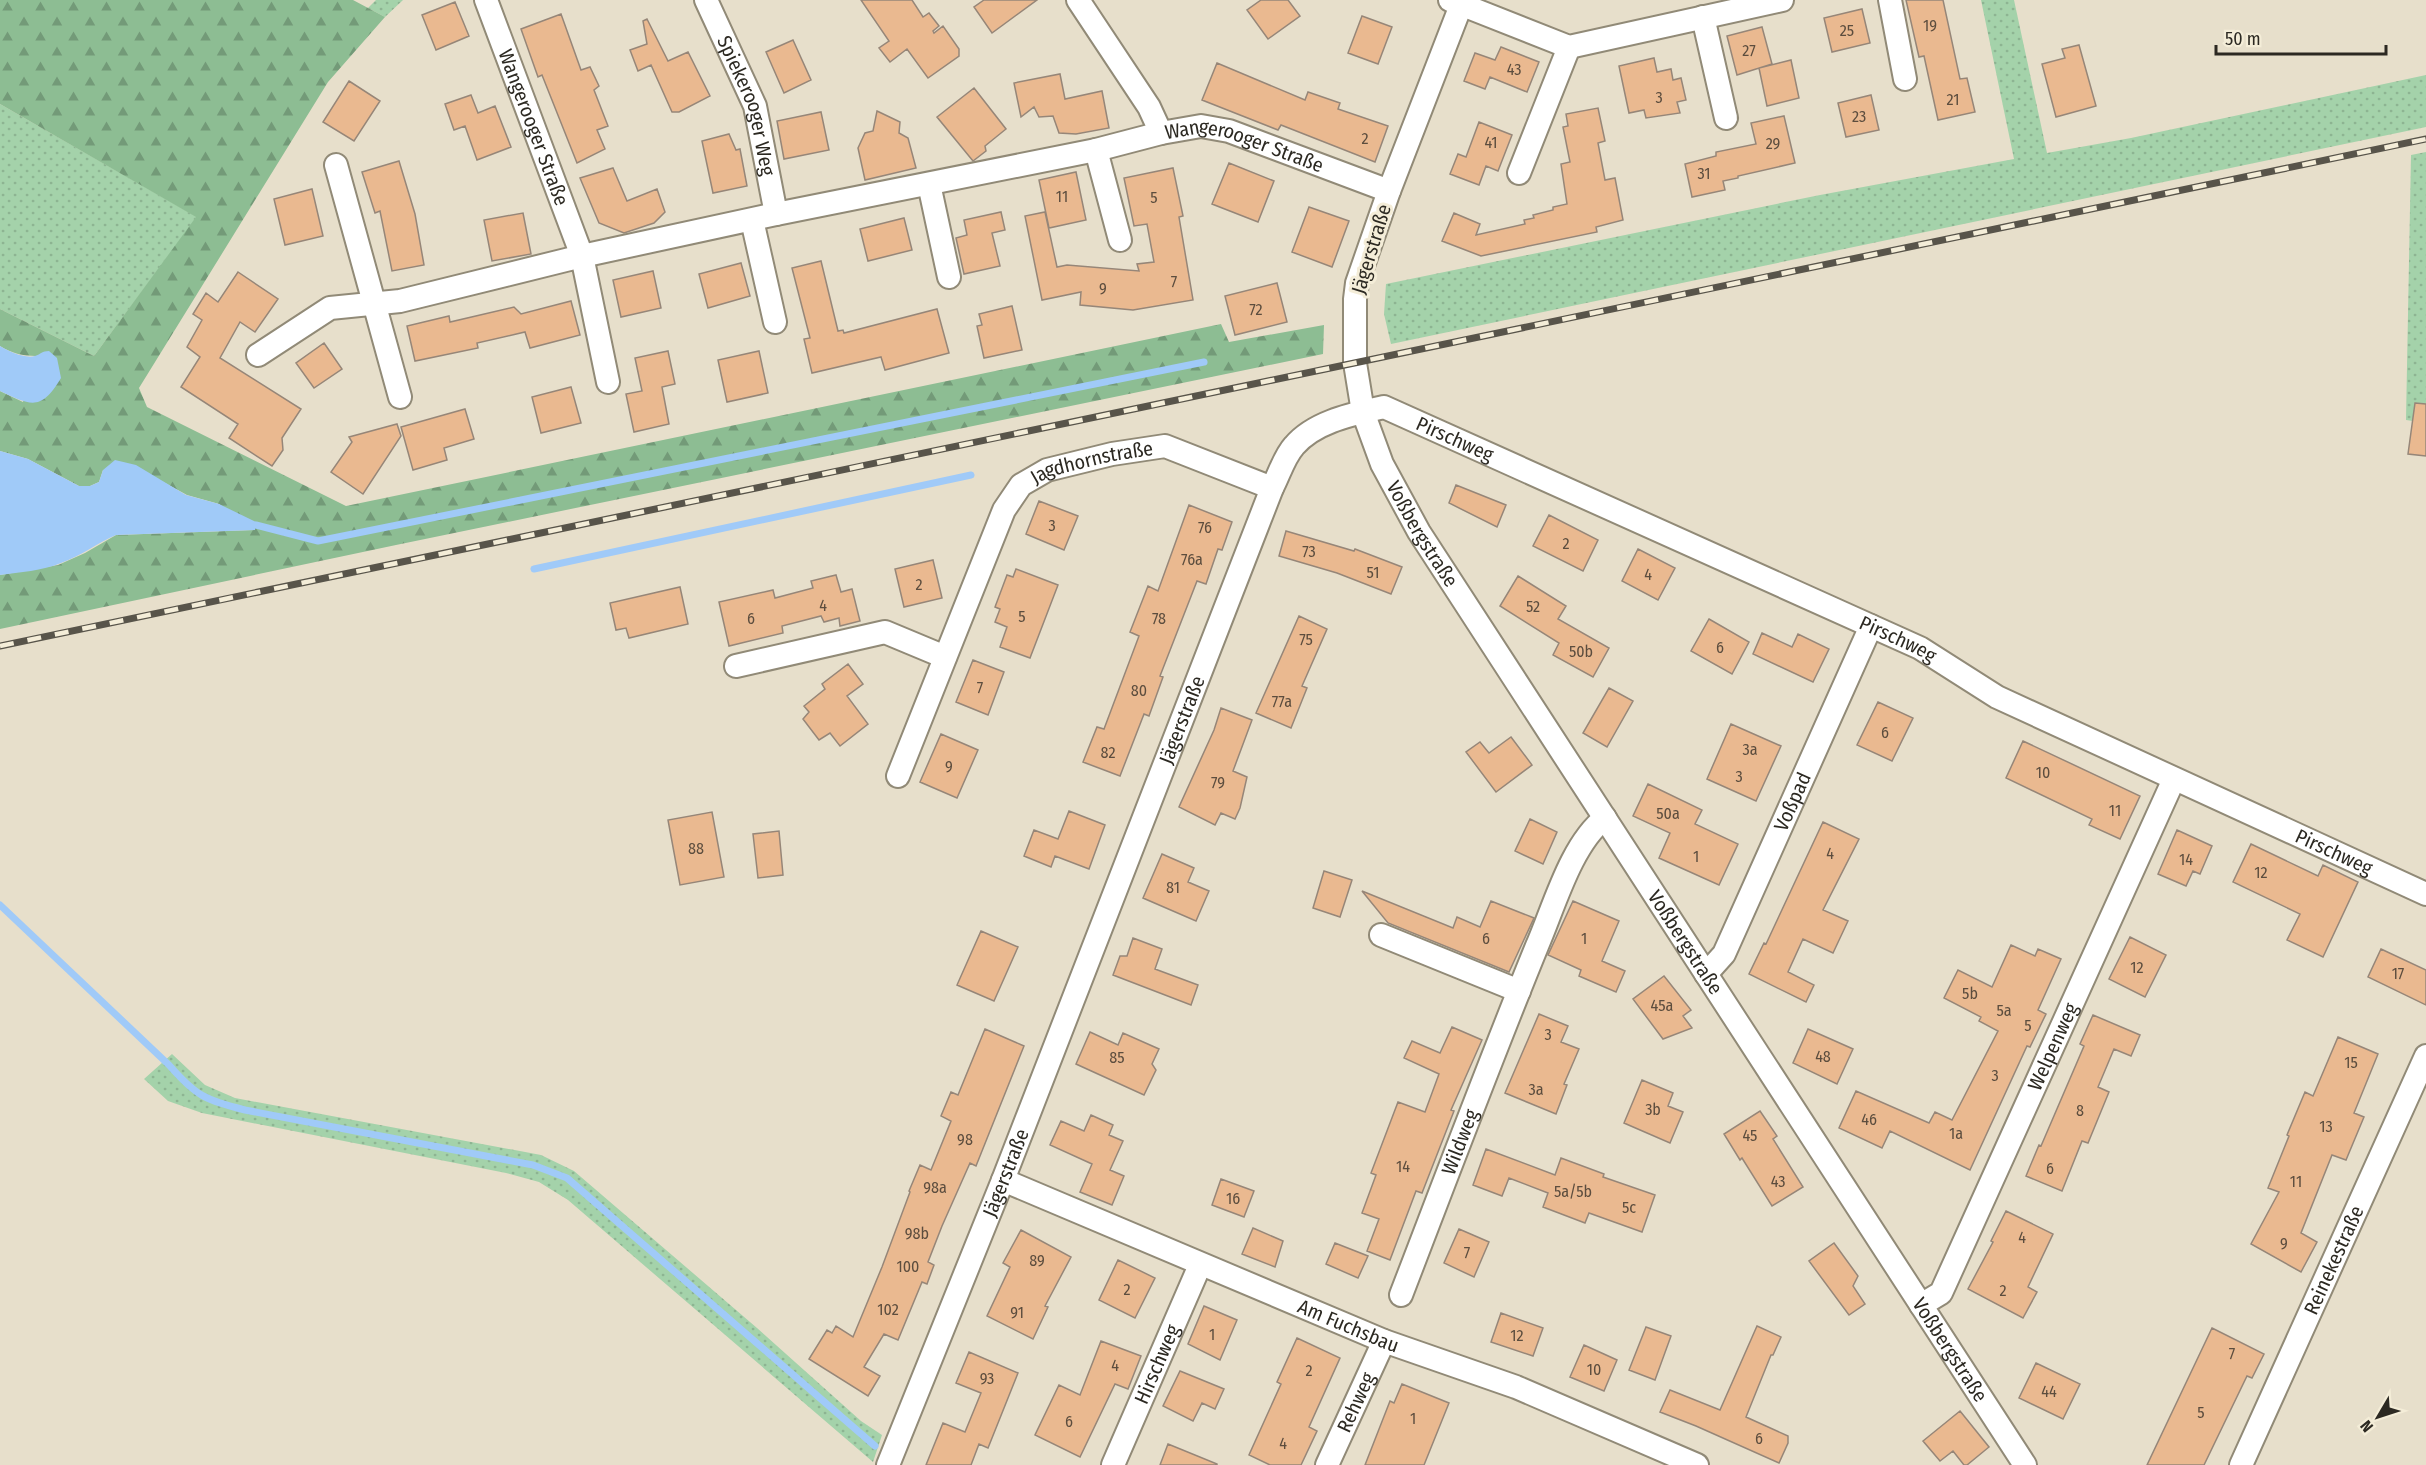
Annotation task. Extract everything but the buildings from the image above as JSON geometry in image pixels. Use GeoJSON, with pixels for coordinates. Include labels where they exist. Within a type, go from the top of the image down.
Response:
{"type":"FeatureCollection","features":[{"type":"Feature","properties":{"kind":"street","name":"Wangerooger Straße"},"geometry":{"type":"LineString","coordinates":[[486,0],[582,256],[608,382]]}},
{"type":"Feature","properties":{"kind":"street","name":"Spiekerooger Weg"},"geometry":{"type":"LineString","coordinates":[[706,0],[755,106],[776,214]]}},
{"type":"Feature","properties":{"kind":"street"},"geometry":{"type":"LineString","coordinates":[[1078,0],[1149,107],[1161,133]]}},
{"type":"Feature","properties":{"kind":"street"},"geometry":{"type":"LineString","coordinates":[[1458,1],[1569,48],[1704,17],[1725,6],[1782,0]]}},
{"type":"Feature","properties":{"kind":"street"},"geometry":{"type":"LineString","coordinates":[[1890,0],[1905,79]]}},
{"type":"Feature","properties":{"kind":"street","name":"Jägerstraße"},"geometry":{"type":"LineString","coordinates":[[888,1465],[1003,1180],[1272,488],[1293,446],[1313,430],[1363,412],[1355,363],[1357,283],[1458,1]]}},
{"type":"Feature","properties":{"kind":"street"},"geometry":{"type":"LineString","coordinates":[[1704,17],[1726,118]]}},
{"type":"Feature","properties":{"kind":"street"},"geometry":{"type":"LineString","coordinates":[[1519,173],[1569,48]]}},
{"type":"Feature","properties":{"kind":"street","name":"Wangerooger Straße"},"geometry":{"type":"LineString","coordinates":[[258,355],[330,308],[400,301],[582,256],[1202,126],[1229,131],[1389,191]]}},
{"type":"Feature","properties":{"kind":"street"},"geometry":{"type":"LineString","coordinates":[[1096,150],[1120,240]]}},
{"type":"Feature","properties":{"kind":"street"},"geometry":{"type":"LineString","coordinates":[[336,165],[400,397]]}},
{"type":"Feature","properties":{"kind":"street"},"geometry":{"type":"LineString","coordinates":[[929,184],[949,277]]}},
{"type":"Feature","properties":{"kind":"street"},"geometry":{"type":"LineString","coordinates":[[752,220],[775,322]]}},
{"type":"Feature","properties":{"kind":"street","name":"Pirschweg"},"geometry":{"type":"LineString","coordinates":[[1363,412],[1384,407],[1920,648],[1997,697],[2426,894]]}},
{"type":"Feature","properties":{"kind":"street","name":"Voßbergstraße"},"geometry":{"type":"LineString","coordinates":[[1363,412],[1382,464],[1419,532],[2025,1465]]}},
{"type":"Feature","properties":{"kind":"street","name":"Jagdhornstraße"},"geometry":{"type":"LineString","coordinates":[[898,776],[1004,510],[1022,485],[1047,470],[1112,454],[1165,446],[1272,488]]}},
{"type":"Feature","properties":{"kind":"street","name":"Voßpad"},"geometry":{"type":"LineString","coordinates":[[1706,974],[1724,954],[1870,626]]}},
{"type":"Feature","properties":{"kind":"street"},"geometry":{"type":"LineString","coordinates":[[736,666],[885,632],[945,657]]}},
{"type":"Feature","properties":{"kind":"street","name":"Welpenweg"},"geometry":{"type":"LineString","coordinates":[[1921,1305],[1941,1293],[2174,779]]}},
{"type":"Feature","properties":{"kind":"street","name":"Wildweg"},"geometry":{"type":"LineString","coordinates":[[1401,1295],[1519,991],[1578,850],[1593,827],[1605,818]]}},
{"type":"Feature","properties":{"kind":"street"},"geometry":{"type":"LineString","coordinates":[[1381,935],[1519,991]]}},
{"type":"Feature","properties":{"kind":"street","name":"Reinekestraße"},"geometry":{"type":"LineString","coordinates":[[2241,1465],[2426,1056]]}},
{"type":"Feature","properties":{"kind":"street","name":"Am Fuchsbau"},"geometry":{"type":"LineString","coordinates":[[1003,1180],[1384,1341],[1516,1387],[1654,1457],[1697,1465]]}},
{"type":"Feature","properties":{"kind":"street","name":"Hirschweg"},"geometry":{"type":"LineString","coordinates":[[1113,1465],[1200,1265]]}},
{"type":"Feature","properties":{"kind":"street","name":"Rehweg"},"geometry":{"type":"LineString","coordinates":[[1327,1465],[1384,1341]]}},
{"type":"Feature","properties":{"kind":"green space"},"geometry":{"type":"Polygon","coordinates":[[[0,0],[353,0],[385,17],[328,82],[139,388],[147,407],[346,506],[1221,324],[1229,342],[1324,325],[1323,354],[0,629],[0,575],[58,565],[116,535],[254,530],[219,504],[187,495],[163,482],[103,470],[99,482],[90,486],[79,486],[28,459],[0,451],[0,391],[23,402],[36,356],[17,354],[0,346],[0,309],[94,356],[196,217],[0,104],[0,0]]]}},
{"type":"Feature","properties":{"kind":"green space"},"geometry":{"type":"Polygon","coordinates":[[[376,0],[403,0],[385,17],[368,8],[376,0]]]}},
{"type":"Feature","properties":{"kind":"green space"},"geometry":{"type":"Polygon","coordinates":[[[1981,0],[2014,0],[2047,153],[2131,138],[2426,75],[2426,127],[1391,344],[1384,314],[1386,284],[1820,195],[2014,159],[1981,0]]]}},
{"type":"Feature","properties":{"kind":"green space"},"geometry":{"type":"Polygon","coordinates":[[[0,104],[197,217],[94,356],[0,309],[0,104]]]}},
{"type":"Feature","properties":{"kind":"green space"},"geometry":{"type":"Polygon","coordinates":[[[2426,152],[2426,423],[2406,420],[2411,155],[2426,152]]]}},
{"type":"Feature","properties":{"kind":"green space"},"geometry":{"type":"Polygon","coordinates":[[[172,1054],[205,1085],[235,1098],[541,1155],[574,1171],[757,1328],[861,1421],[882,1435],[873,1462],[568,1200],[539,1182],[506,1173],[202,1113],[168,1101],[144,1079],[172,1054]]]}},
{"type":"Feature","properties":{"kind":"water"},"geometry":{"type":"Polygon","coordinates":[[[0,346],[26,356],[35,356],[49,351],[57,358],[61,378],[48,396],[41,401],[28,402],[0,391],[0,346]]]}},
{"type":"Feature","properties":{"kind":"water"},"geometry":{"type":"Polygon","coordinates":[[[0,451],[28,459],[79,486],[90,486],[99,482],[103,470],[115,460],[136,465],[186,495],[219,504],[256,522],[255,530],[116,535],[54,566],[0,575],[0,451]]]}},
{"type":"Feature","properties":{"kind":"waterway"},"geometry":{"type":"LineString","coordinates":[[256,525],[318,541],[1204,362]]}},
{"type":"Feature","properties":{"kind":"waterway"},"geometry":{"type":"LineString","coordinates":[[534,569],[971,475]]}},
{"type":"Feature","properties":{"kind":"waterway"},"geometry":{"type":"LineString","coordinates":[[0,905],[187,1084],[210,1099],[245,1110],[533,1165],[567,1178],[875,1446]]}},
{"type":"Feature","properties":{"kind":"railway"},"geometry":{"type":"LineString","coordinates":[[0,646],[2426,139]]}}]}
